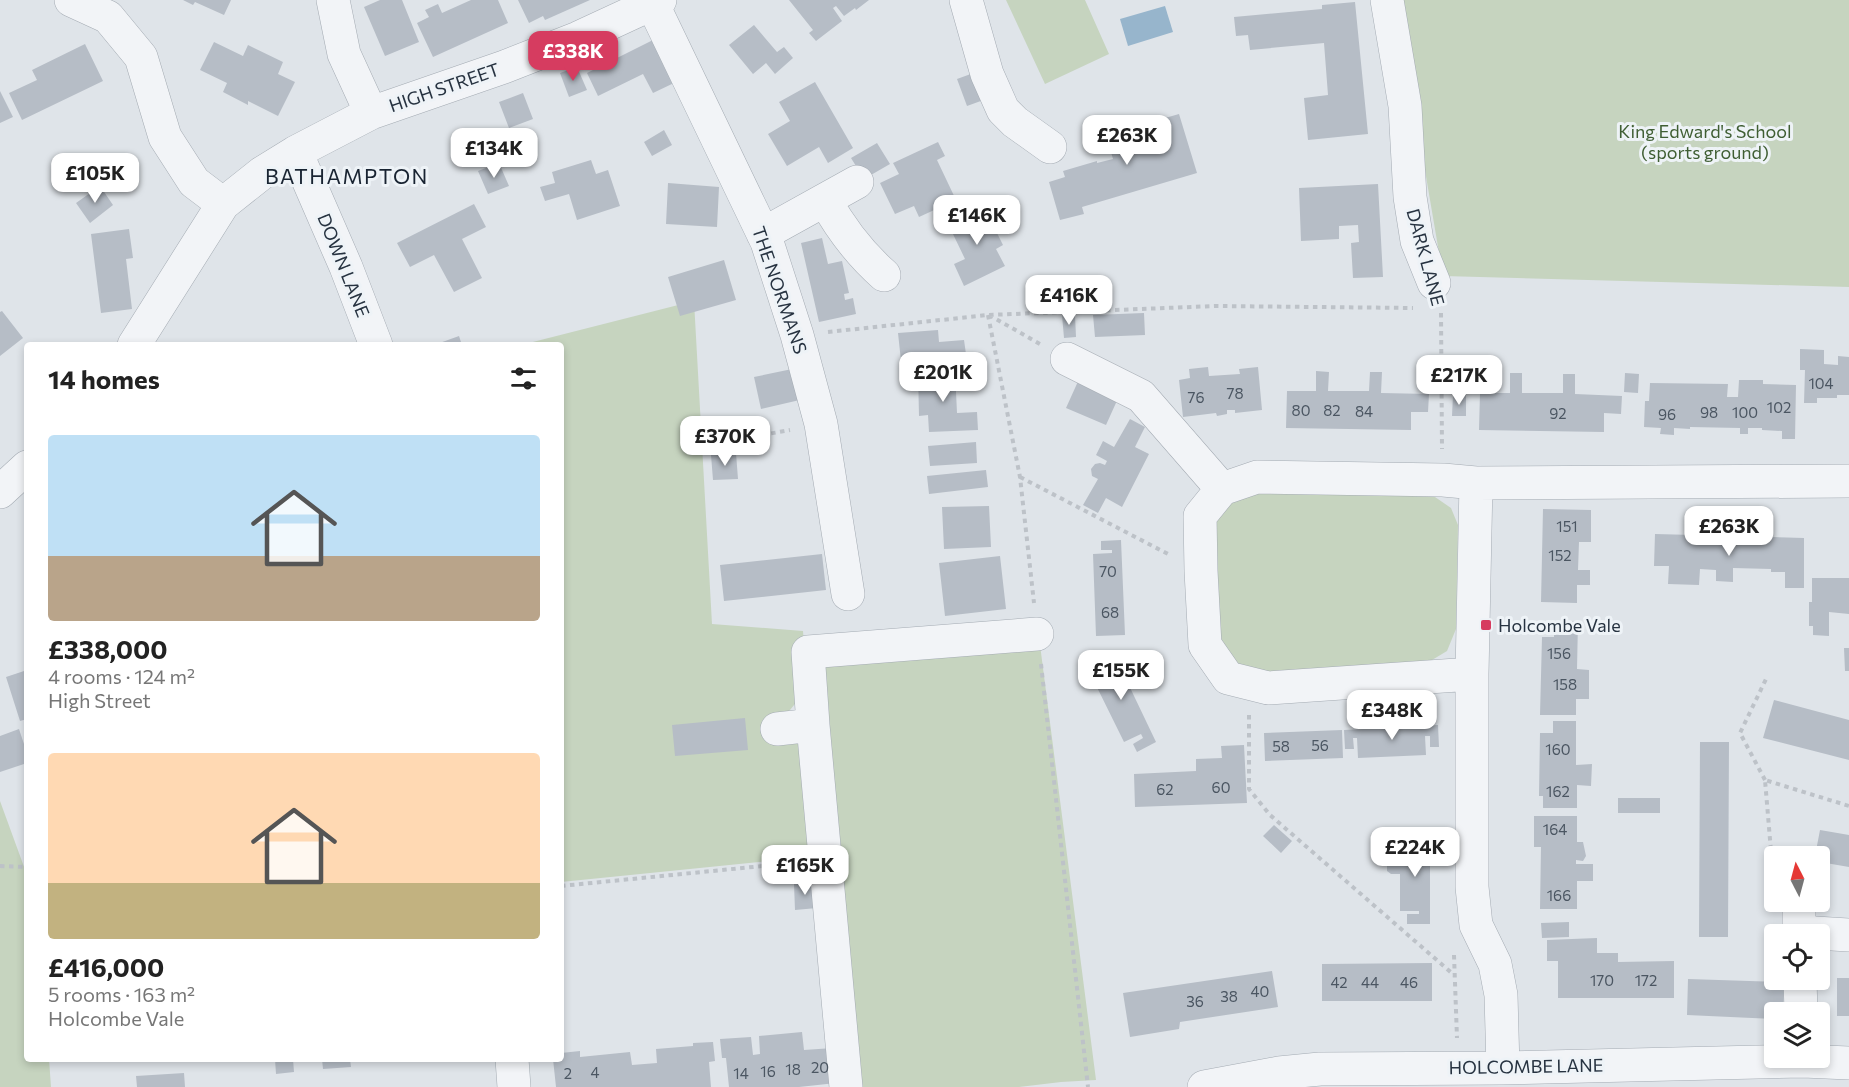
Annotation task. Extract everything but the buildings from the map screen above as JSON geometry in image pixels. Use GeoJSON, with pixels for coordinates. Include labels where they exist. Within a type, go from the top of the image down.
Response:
{"type":"FeatureCollection","features":[{"type":"Feature","properties":{"kind":"street"},"geometry":{"type":"LineString","coordinates":[[70,0],[108,17],[141,57],[165,137],[194,182],[223,204]]}},
{"type":"Feature","properties":{"kind":"street"},"geometry":{"type":"LineString","coordinates":[[333,0],[344,54],[371,113]]}},
{"type":"Feature","properties":{"kind":"street"},"geometry":{"type":"LineString","coordinates":[[966,0],[987,74],[1003,110],[1015,122],[1050,147]]}},
{"type":"Feature","properties":{"kind":"street","name":"DARK LANE"},"geometry":{"type":"LineString","coordinates":[[1387,0],[1405,106],[1410,197],[1425,295]]}},
{"type":"Feature","properties":{"kind":"street","name":"HIGH STREET"},"geometry":{"type":"LineString","coordinates":[[136,342],[223,204],[262,173],[296,152],[371,113],[504,67],[578,38],[657,2]]}},
{"type":"Feature","properties":{"kind":"street","name":"THE NORMANS"},"geometry":{"type":"LineString","coordinates":[[657,2],[763,234],[796,335],[821,424],[848,594]]}},
{"type":"Feature","properties":{"kind":"street","name":"DOWN LANE"},"geometry":{"type":"LineString","coordinates":[[296,152],[346,267],[375,342]]}},
{"type":"Feature","properties":{"kind":"street"},"geometry":{"type":"LineString","coordinates":[[763,234],[857,182]]}},
{"type":"Feature","properties":{"kind":"street"},"geometry":{"type":"LineString","coordinates":[[825,200],[851,241],[885,275]]}},
{"type":"Feature","properties":{"kind":"street"},"geometry":{"type":"LineString","coordinates":[[1067,359],[1141,396],[1222,489]]}},
{"type":"Feature","properties":{"kind":"street"},"geometry":{"type":"LineString","coordinates":[[0,492],[24,470]]}},
{"type":"Feature","properties":{"kind":"street"},"geometry":{"type":"LineString","coordinates":[[1472,674],[1268,688],[1228,678],[1205,645],[1200,516],[1222,489],[1257,477],[1443,480],[1476,483],[1849,482]]}},
{"type":"Feature","properties":{"kind":"street"},"geometry":{"type":"LineString","coordinates":[[1476,483],[1472,674],[1473,887],[1476,925],[1495,964],[1501,995],[1503,1068]]}},
{"type":"Feature","properties":{"kind":"street"},"geometry":{"type":"LineString","coordinates":[[846,1087],[808,652],[1037,634]]}},
{"type":"Feature","properties":{"kind":"street"},"geometry":{"type":"LineString","coordinates":[[777,729],[813,725]]}},
{"type":"Feature","properties":{"kind":"street"},"geometry":{"type":"LineString","coordinates":[[1799,923],[1849,935]]}},
{"type":"Feature","properties":{"kind":"street","name":"HOLCOMBE LANE"},"geometry":{"type":"LineString","coordinates":[[1830,1061],[1849,1063]]}},
{"type":"Feature","properties":{"kind":"street"},"geometry":{"type":"LineString","coordinates":[[512,1062],[514,1087]]}},
{"type":"Feature","properties":{"kind":"street","name":"HOLCOMBE LANE"},"geometry":{"type":"LineString","coordinates":[[1204,1087],[1279,1073],[1320,1069],[1503,1068],[1557,1076],[1764,1062]]}},
{"type":"Feature","properties":{"kind":"path"},"geometry":{"type":"LineString","coordinates":[[796,335],[988,315],[1425,295]]}},
{"type":"Feature","properties":{"kind":"path","name":"DARK LANE"},"geometry":{"type":"LineString","coordinates":[[1425,295],[1441,309],[1443,480]]}},
{"type":"Feature","properties":{"kind":"path"},"geometry":{"type":"LineString","coordinates":[[988,315],[1067,359]]}},
{"type":"Feature","properties":{"kind":"path"},"geometry":{"type":"LineString","coordinates":[[988,315],[1020,477],[1088,1087]]}},
{"type":"Feature","properties":{"kind":"path"},"geometry":{"type":"LineString","coordinates":[[718,443],[821,424]]}},
{"type":"Feature","properties":{"kind":"path"},"geometry":{"type":"LineString","coordinates":[[1020,477],[1201,572]]}},
{"type":"Feature","properties":{"kind":"path"},"geometry":{"type":"LineString","coordinates":[[1767,677],[1740,734],[1765,780],[1771,846]]}},
{"type":"Feature","properties":{"kind":"path"},"geometry":{"type":"LineString","coordinates":[[1248,683],[1249,789],[1270,815],[1454,975]]}},
{"type":"Feature","properties":{"kind":"path"},"geometry":{"type":"LineString","coordinates":[[1765,780],[1849,806]]}},
{"type":"Feature","properties":{"kind":"path"},"geometry":{"type":"LineString","coordinates":[[564,886],[825,860]]}},
{"type":"Feature","properties":{"kind":"path"},"geometry":{"type":"LineString","coordinates":[[0,866],[24,867]]}},
{"type":"Feature","properties":{"kind":"path"},"geometry":{"type":"LineString","coordinates":[[1454,945],[1458,1068]]}},
{"type":"Feature","properties":{"kind":"green space"},"geometry":{"type":"Polygon","coordinates":[[[1006,0],[1085,0],[1109,54],[1045,84],[1006,0]]]}},
{"type":"Feature","properties":{"kind":"green space","name":"King Edward's School (sports ground)"},"geometry":{"type":"Polygon","coordinates":[[[1394,0],[1849,0],[1849,287],[1443,276],[1394,0]]]}},
{"type":"Feature","properties":{"kind":"green space"},"geometry":{"type":"Polygon","coordinates":[[[694,301],[712,624],[803,631],[807,689],[790,710],[775,721],[811,756],[817,856],[564,882],[564,342],[533,342],[694,301]]]}},
{"type":"Feature","properties":{"kind":"green space"},"geometry":{"type":"Polygon","coordinates":[[[1259,491],[1416,492],[1435,497],[1451,508],[1458,525],[1456,629],[1447,651],[1427,663],[1269,675],[1236,667],[1218,640],[1214,520],[1228,498],[1259,491]]]}},
{"type":"Feature","properties":{"kind":"green space"},"geometry":{"type":"Polygon","coordinates":[[[1039,637],[1096,1080],[1019,1087],[857,1087],[812,652],[1039,637]]]}},
{"type":"Feature","properties":{"kind":"green space"},"geometry":{"type":"Polygon","coordinates":[[[0,801],[24,867],[24,1062],[49,1062],[51,1087],[0,1087],[0,801]]]}},
{"type":"Feature","properties":{"kind":"water"},"geometry":{"type":"Polygon","coordinates":[[[1165,6],[1173,32],[1128,46],[1120,19],[1165,6]]]}},
{"type":"Feature","properties":{"kind":"place","name":"Holcombe Vale"},"geometry":{"type":"Point","coordinates":[1486,625]}},
{"type":"Feature","properties":{"kind":"district","name":"BATHAMPTON"},"geometry":{"type":"Point","coordinates":[347,175]}}]}
